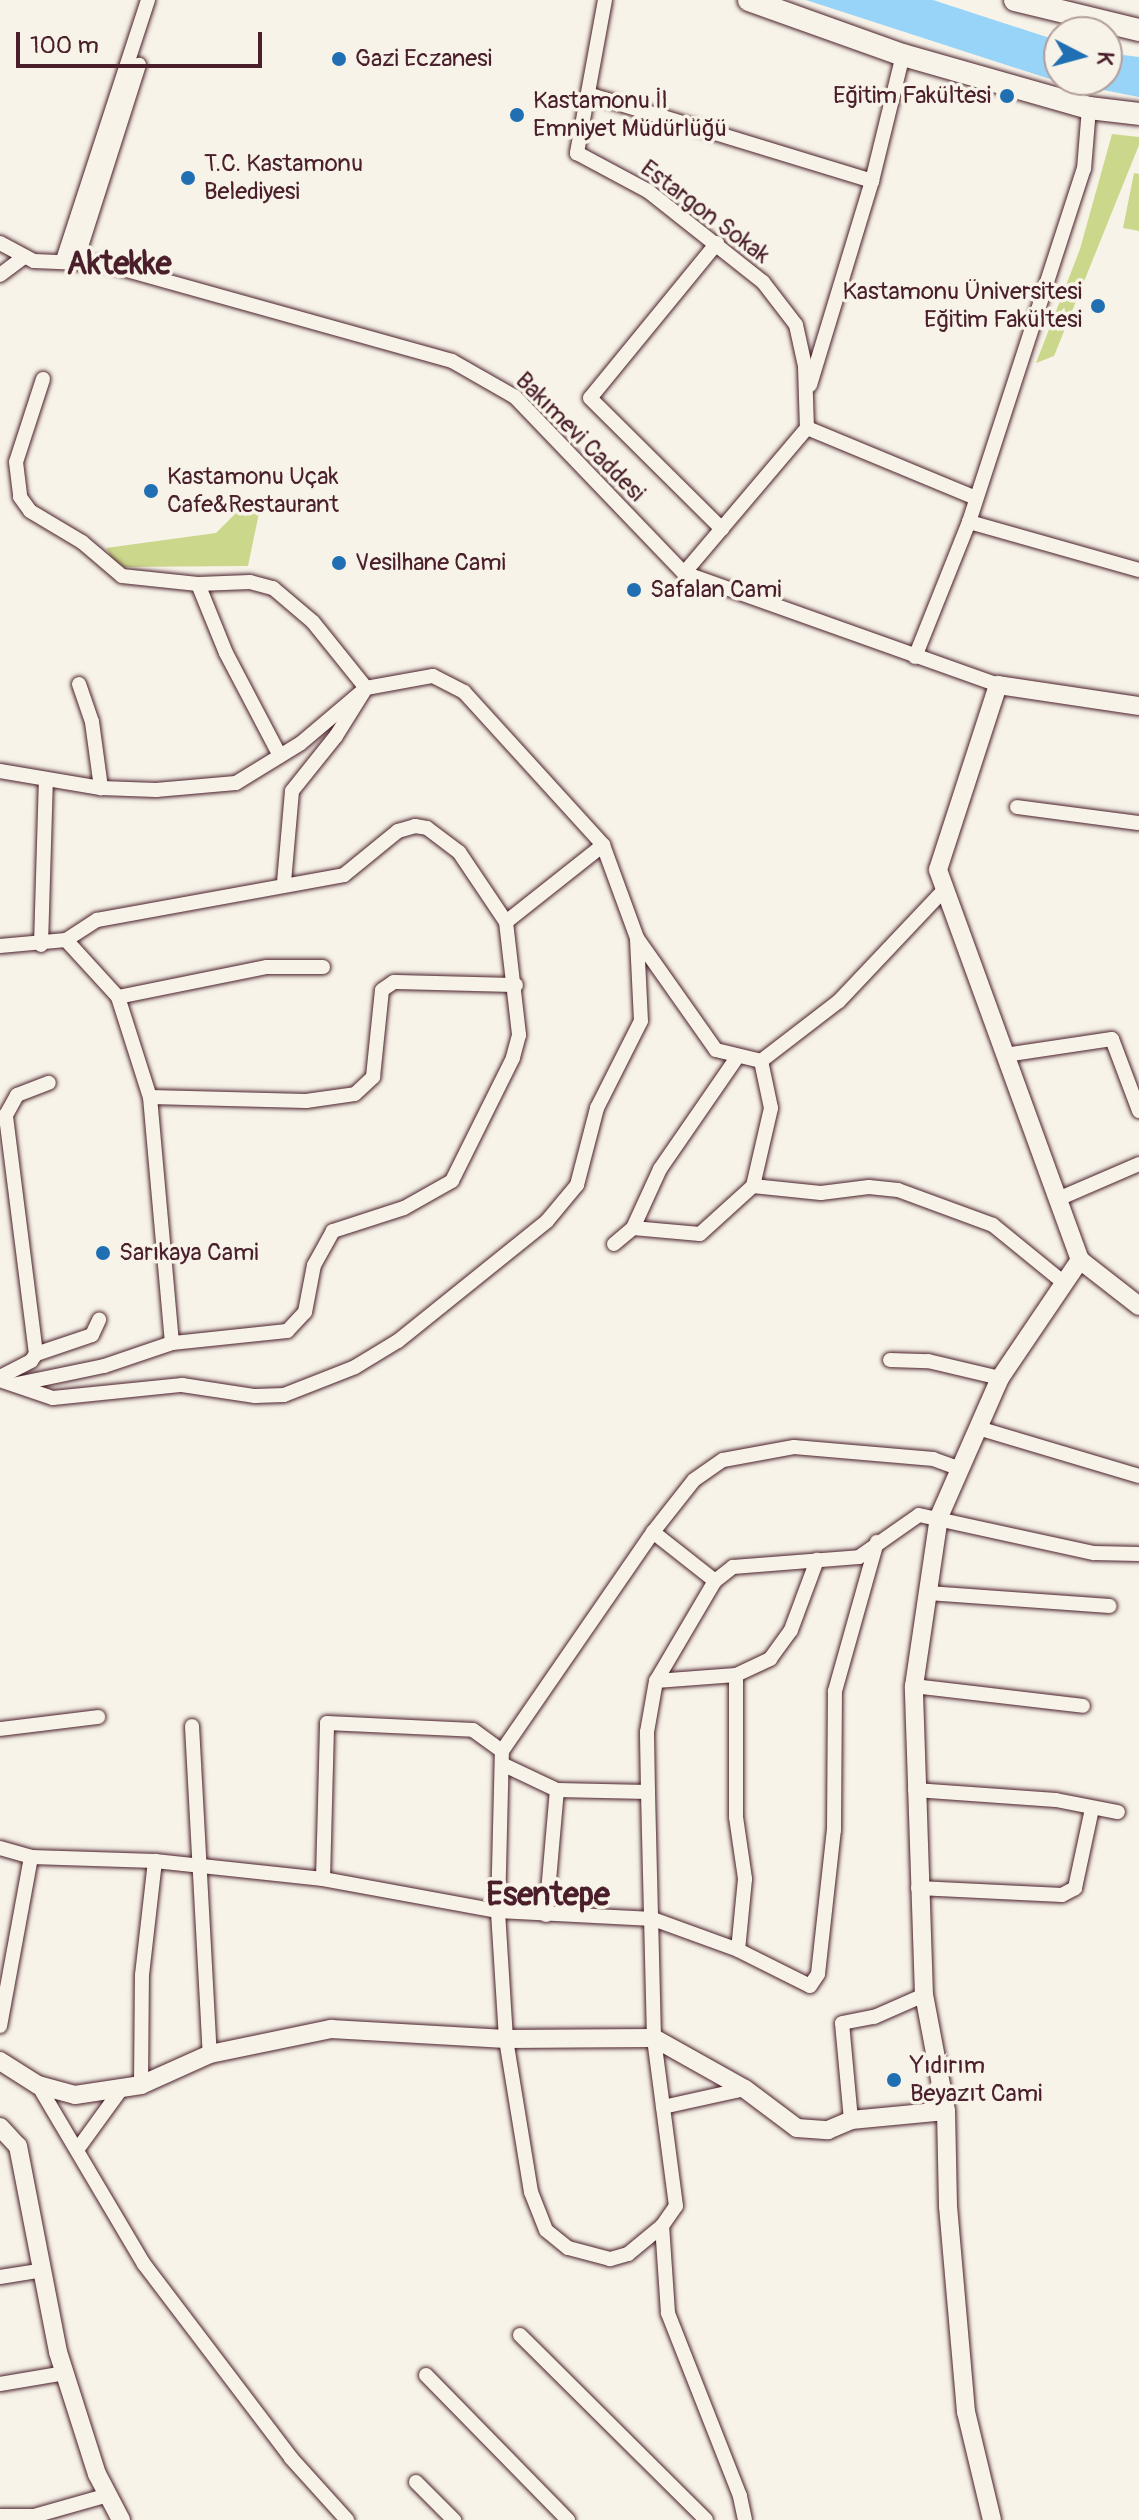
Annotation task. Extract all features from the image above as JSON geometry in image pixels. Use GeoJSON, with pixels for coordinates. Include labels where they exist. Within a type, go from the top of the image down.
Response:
{"type":"FeatureCollection","features":[{"type":"Feature","properties":{"kind":"main road"},"geometry":{"type":"LineString","coordinates":[[749,0],[903,55],[1089,108],[1139,114]]}},
{"type":"Feature","properties":{"kind":"main road"},"geometry":{"type":"LineString","coordinates":[[1015,0],[1139,30]]}},
{"type":"Feature","properties":{"kind":"street"},"geometry":{"type":"LineString","coordinates":[[70,260],[148,0]]}},
{"type":"Feature","properties":{"kind":"street"},"geometry":{"type":"LineString","coordinates":[[70,260],[157,0]]}},
{"type":"Feature","properties":{"kind":"street","name":"Estargon Sokak"},"geometry":{"type":"LineString","coordinates":[[605,0],[591,95],[577,153],[648,191],[763,282],[796,325],[808,393],[807,428]]}},
{"type":"Feature","properties":{"kind":"street"},"geometry":{"type":"LineString","coordinates":[[808,393],[872,181],[903,55]]}},
{"type":"Feature","properties":{"kind":"street"},"geometry":{"type":"LineString","coordinates":[[591,95],[872,181]]}},
{"type":"Feature","properties":{"kind":"street"},"geometry":{"type":"LineString","coordinates":[[915,657],[969,522],[1084,169],[1089,108]]}},
{"type":"Feature","properties":{"kind":"street","name":"Bakımevi Caddesi"},"geometry":{"type":"LineString","coordinates":[[0,243],[25,256],[70,260],[181,282],[452,361],[515,397],[684,573],[998,685]]}},
{"type":"Feature","properties":{"kind":"street"},"geometry":{"type":"LineString","coordinates":[[717,243],[590,398],[722,529]]}},
{"type":"Feature","properties":{"kind":"street"},"geometry":{"type":"LineString","coordinates":[[0,275],[25,256]]}},
{"type":"Feature","properties":{"kind":"street"},"geometry":{"type":"LineString","coordinates":[[43,379],[16,462],[20,497],[30,511],[82,542],[122,576],[198,584],[250,582],[290,598],[366,688]]}},
{"type":"Feature","properties":{"kind":"street"},"geometry":{"type":"LineString","coordinates":[[684,573],[807,428],[976,498]]}},
{"type":"Feature","properties":{"kind":"street"},"geometry":{"type":"LineString","coordinates":[[969,522],[1139,570]]}},
{"type":"Feature","properties":{"kind":"street"},"geometry":{"type":"LineString","coordinates":[[198,584],[219,638],[280,756]]}},
{"type":"Feature","properties":{"kind":"street"},"geometry":{"type":"LineString","coordinates":[[0,771],[101,788],[156,790],[236,783],[280,756],[366,688],[433,676],[464,692],[603,845],[637,938],[716,1050],[761,1061],[839,1001],[945,889]]}},
{"type":"Feature","properties":{"kind":"street"},"geometry":{"type":"LineString","coordinates":[[79,684],[92,722],[101,788]]}},
{"type":"Feature","properties":{"kind":"street"},"geometry":{"type":"LineString","coordinates":[[1139,706],[998,685],[938,870],[1080,1260],[1139,1306]]}},
{"type":"Feature","properties":{"kind":"street"},"geometry":{"type":"LineString","coordinates":[[284,883],[292,791],[336,736],[366,688]]}},
{"type":"Feature","properties":{"kind":"street"},"geometry":{"type":"LineString","coordinates":[[41,945],[46,781]]}},
{"type":"Feature","properties":{"kind":"street"},"geometry":{"type":"LineString","coordinates":[[1017,807],[1139,823]]}},
{"type":"Feature","properties":{"kind":"street"},"geometry":{"type":"LineString","coordinates":[[0,946],[41,945],[66,940],[97,920],[284,883],[344,875],[398,831],[415,826],[427,828],[459,852],[506,922],[516,985],[519,1035],[513,1058],[452,1181],[404,1208],[333,1231],[314,1265],[305,1312],[287,1331],[172,1343],[104,1366],[17,1384]]}},
{"type":"Feature","properties":{"kind":"street"},"geometry":{"type":"LineString","coordinates":[[506,922],[603,845]]}},
{"type":"Feature","properties":{"kind":"street"},"geometry":{"type":"LineString","coordinates":[[0,1378],[53,1398],[182,1385],[255,1396],[284,1395],[355,1367],[398,1341],[547,1221],[577,1185],[597,1108],[641,1021],[637,938]]}},
{"type":"Feature","properties":{"kind":"street"},"geometry":{"type":"LineString","coordinates":[[66,940],[118,997],[150,1097],[172,1343]]}},
{"type":"Feature","properties":{"kind":"street"},"geometry":{"type":"LineString","coordinates":[[118,997],[267,967],[323,967]]}},
{"type":"Feature","properties":{"kind":"street"},"geometry":{"type":"LineString","coordinates":[[150,1097],[306,1101],[355,1094],[373,1077],[382,990],[394,982],[516,985]]}},
{"type":"Feature","properties":{"kind":"street"},"geometry":{"type":"LineString","coordinates":[[1005,1055],[1112,1039],[1139,1111]]}},
{"type":"Feature","properties":{"kind":"street"},"geometry":{"type":"LineString","coordinates":[[614,1244],[633,1228],[660,1169],[738,1056]]}},
{"type":"Feature","properties":{"kind":"street"},"geometry":{"type":"LineString","coordinates":[[633,1228],[700,1234],[753,1186],[771,1108],[761,1061]]}},
{"type":"Feature","properties":{"kind":"street"},"geometry":{"type":"LineString","coordinates":[[36,1354],[6,1115],[17,1095],[49,1083]]}},
{"type":"Feature","properties":{"kind":"street"},"geometry":{"type":"LineString","coordinates":[[1058,1199],[1139,1164]]}},
{"type":"Feature","properties":{"kind":"street"},"geometry":{"type":"LineString","coordinates":[[753,1186],[821,1193],[869,1187],[898,1190],[993,1225],[1064,1283]]}},
{"type":"Feature","properties":{"kind":"street"},"geometry":{"type":"LineString","coordinates":[[992,2520],[966,2412],[948,2206],[946,2111],[924,1995],[918,1888],[914,1686],[939,1517],[1000,1378],[1080,1260]]}},
{"type":"Feature","properties":{"kind":"street"},"geometry":{"type":"LineString","coordinates":[[0,1378],[31,1361],[36,1354],[77,1343],[92,1335],[99,1320]]}},
{"type":"Feature","properties":{"kind":"street"},"geometry":{"type":"LineString","coordinates":[[890,1360],[928,1361],[1000,1378]]}},
{"type":"Feature","properties":{"kind":"street"},"geometry":{"type":"LineString","coordinates":[[978,1428],[1139,1476]]}},
{"type":"Feature","properties":{"kind":"street"},"geometry":{"type":"LineString","coordinates":[[960,1469],[933,1459],[794,1447],[723,1460],[694,1480],[653,1532],[502,1758],[498,1911],[506,2039],[531,2192],[546,2230],[568,2248],[610,2259],[628,2254],[662,2226],[676,2206],[654,2038],[647,1732],[656,1681],[715,1581],[733,1567],[859,1557],[919,1515],[1094,1553],[1139,1554]]}},
{"type":"Feature","properties":{"kind":"street"},"geometry":{"type":"LineString","coordinates":[[653,1532],[715,1581]]}},
{"type":"Feature","properties":{"kind":"street"},"geometry":{"type":"LineString","coordinates":[[0,1848],[31,1857],[200,1864],[323,1879],[498,1911],[653,1919],[738,1950],[810,1986],[818,1974],[834,1830],[835,1691],[877,1542]]}},
{"type":"Feature","properties":{"kind":"street"},"geometry":{"type":"LineString","coordinates":[[656,1681],[736,1675],[770,1659],[791,1630],[817,1560]]}},
{"type":"Feature","properties":{"kind":"street"},"geometry":{"type":"LineString","coordinates":[[928,1593],[1110,1606]]}},
{"type":"Feature","properties":{"kind":"street"},"geometry":{"type":"LineString","coordinates":[[736,1675],[736,1817],[745,1879],[738,1950]]}},
{"type":"Feature","properties":{"kind":"street"},"geometry":{"type":"LineString","coordinates":[[914,1686],[1083,1706]]}},
{"type":"Feature","properties":{"kind":"street"},"geometry":{"type":"LineString","coordinates":[[0,1729],[98,1717]]}},
{"type":"Feature","properties":{"kind":"street"},"geometry":{"type":"LineString","coordinates":[[323,1879],[327,1723],[473,1730],[502,1758],[557,1790],[648,1792]]}},
{"type":"Feature","properties":{"kind":"street"},"geometry":{"type":"LineString","coordinates":[[192,1726],[210,2054]]}},
{"type":"Feature","properties":{"kind":"street"},"geometry":{"type":"LineString","coordinates":[[546,1915],[557,1790]]}},
{"type":"Feature","properties":{"kind":"street"},"geometry":{"type":"LineString","coordinates":[[915,1790],[1056,1800],[1118,1812]]}},
{"type":"Feature","properties":{"kind":"street"},"geometry":{"type":"LineString","coordinates":[[918,1888],[1062,1895],[1075,1888],[1092,1809]]}},
{"type":"Feature","properties":{"kind":"street"},"geometry":{"type":"LineString","coordinates":[[0,2026],[31,1857]]}},
{"type":"Feature","properties":{"kind":"street"},"geometry":{"type":"LineString","coordinates":[[77,2150],[132,2086],[155,1861]]}},
{"type":"Feature","properties":{"kind":"street"},"geometry":{"type":"LineString","coordinates":[[851,2120],[842,2023],[874,2017],[924,1995]]}},
{"type":"Feature","properties":{"kind":"street"},"geometry":{"type":"LineString","coordinates":[[0,2061],[38,2085],[75,2095],[132,2086],[210,2054],[331,2029],[506,2039],[654,2038],[745,2089],[797,2128],[828,2130],[851,2120],[946,2111]]}},
{"type":"Feature","properties":{"kind":"street"},"geometry":{"type":"LineString","coordinates":[[38,2085],[144,2264],[291,2458],[347,2520]]}},
{"type":"Feature","properties":{"kind":"street"},"geometry":{"type":"LineString","coordinates":[[663,2107],[745,2089]]}},
{"type":"Feature","properties":{"kind":"street"},"geometry":{"type":"LineString","coordinates":[[0,2127],[9,2148],[65,2373],[108,2495],[121,2520]]}},
{"type":"Feature","properties":{"kind":"street"},"geometry":{"type":"LineString","coordinates":[[662,2226],[668,2313],[740,2496],[745,2520]]}},
{"type":"Feature","properties":{"kind":"street"},"geometry":{"type":"LineString","coordinates":[[0,2277],[39,2271]]}},
{"type":"Feature","properties":{"kind":"street"},"geometry":{"type":"LineString","coordinates":[[520,2335],[706,2520]]}},
{"type":"Feature","properties":{"kind":"street"},"geometry":{"type":"LineString","coordinates":[[0,2384],[65,2373]]}},
{"type":"Feature","properties":{"kind":"street"},"geometry":{"type":"LineString","coordinates":[[426,2375],[568,2520]]}},
{"type":"Feature","properties":{"kind":"street"},"geometry":{"type":"LineString","coordinates":[[416,2482],[454,2520]]}},
{"type":"Feature","properties":{"kind":"street"},"geometry":{"type":"LineString","coordinates":[[0,2516],[34,2516],[108,2495]]}},
{"type":"Feature","properties":{"kind":"green space"},"geometry":{"type":"Polygon","coordinates":[[[1112,134],[1139,137],[1139,145],[1054,356],[1036,363],[1080,249],[1112,134]]]}},
{"type":"Feature","properties":{"kind":"green space"},"geometry":{"type":"Polygon","coordinates":[[[1134,173],[1139,174],[1139,231],[1123,228],[1134,173]]]}},
{"type":"Feature","properties":{"kind":"green space"},"geometry":{"type":"Polygon","coordinates":[[[254,509],[259,513],[248,566],[117,567],[106,548],[216,533],[237,512],[254,509]]]}},
{"type":"Feature","properties":{"kind":"water"},"geometry":{"type":"Polygon","coordinates":[[[806,0],[933,0],[1043,36],[1043,77],[806,0]]]}},
{"type":"Feature","properties":{"kind":"water"},"geometry":{"type":"Polygon","coordinates":[[[1123,55],[1139,57],[1139,97],[1123,94],[1123,55]]]}},
{"type":"Feature","properties":{"kind":"place","name":"Gazi Eczanesi"},"geometry":{"type":"Point","coordinates":[339,59]}},
{"type":"Feature","properties":{"kind":"place","name":"Eğitim Fakültesi"},"geometry":{"type":"Point","coordinates":[1007,96]}},
{"type":"Feature","properties":{"kind":"place","name":"Kastamonu İl Emniyet Müdürlüğü"},"geometry":{"type":"Point","coordinates":[517,115]}},
{"type":"Feature","properties":{"kind":"place","name":"T.C. Kastamonu Belediyesi"},"geometry":{"type":"Point","coordinates":[188,178]}},
{"type":"Feature","properties":{"kind":"place","name":"Kastamonu Üniversitesi Eğitim Fakültesi"},"geometry":{"type":"Point","coordinates":[1098,306]}},
{"type":"Feature","properties":{"kind":"place","name":"Kastamonu Uçak Cafe&Restaurant"},"geometry":{"type":"Point","coordinates":[151,491]}},
{"type":"Feature","properties":{"kind":"place","name":"Vesilhane Cami"},"geometry":{"type":"Point","coordinates":[339,563]}},
{"type":"Feature","properties":{"kind":"place","name":"Safalan Cami"},"geometry":{"type":"Point","coordinates":[634,590]}},
{"type":"Feature","properties":{"kind":"place","name":"Sarıkaya Cami"},"geometry":{"type":"Point","coordinates":[103,1253]}},
{"type":"Feature","properties":{"kind":"place","name":"Yıdırım Beyazıt Cami"},"geometry":{"type":"Point","coordinates":[894,2080]}},
{"type":"Feature","properties":{"kind":"district","name":"Aktekke"},"geometry":{"type":"Point","coordinates":[119,264]}},
{"type":"Feature","properties":{"kind":"district","name":"Esentepe"},"geometry":{"type":"Point","coordinates":[548,1895]}}]}
